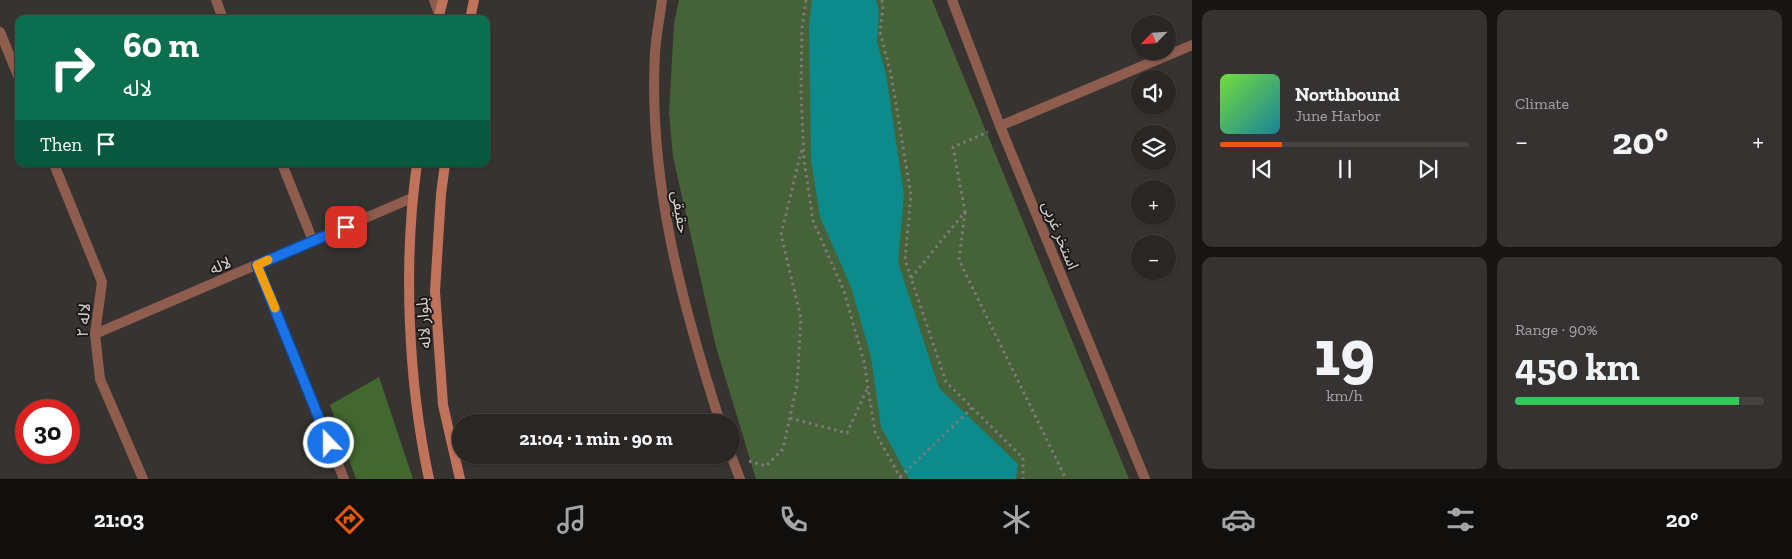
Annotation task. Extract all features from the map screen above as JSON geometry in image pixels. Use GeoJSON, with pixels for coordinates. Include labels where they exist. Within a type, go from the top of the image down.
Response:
{"type":"FeatureCollection","features":[{"type":"Feature","properties":{"kind":"main road"},"geometry":{"type":"LineString","coordinates":[[439,15],[443,0]]}},
{"type":"Feature","properties":{"kind":"main road"},"geometry":{"type":"LineString","coordinates":[[471,15],[474,0]]}},
{"type":"Feature","properties":{"kind":"main road","name":"بلوار لاله"},"geometry":{"type":"LineString","coordinates":[[417,167],[412,198],[410,295],[414,387],[429,479]]}},
{"type":"Feature","properties":{"kind":"main road","name":"بلوار لاله"},"geometry":{"type":"LineString","coordinates":[[445,167],[441,194],[435,292],[443,405],[460,479]]}},
{"type":"Feature","properties":{"kind":"street"},"geometry":{"type":"LineString","coordinates":[[216,0],[222,15]]}},
{"type":"Feature","properties":{"kind":"street"},"geometry":{"type":"LineString","coordinates":[[434,0],[439,15]]}},
{"type":"Feature","properties":{"kind":"street","name":"حقیقی"},"geometry":{"type":"LineString","coordinates":[[662,0],[655,52],[655,113],[658,157],[667,225],[701,364],[717,414]]}},
{"type":"Feature","properties":{"kind":"street","name":"استخر غربی"},"geometry":{"type":"LineString","coordinates":[[952,0],[1000,126],[1145,479]]}},
{"type":"Feature","properties":{"kind":"street"},"geometry":{"type":"LineString","coordinates":[[0,32],[15,68]]}},
{"type":"Feature","properties":{"kind":"street"},"geometry":{"type":"LineString","coordinates":[[1000,126],[1192,45]]}},
{"type":"Feature","properties":{"kind":"street","name":"لاله ۲"},"geometry":{"type":"LineString","coordinates":[[55,167],[102,282],[96,334],[100,379],[143,479]]}},
{"type":"Feature","properties":{"kind":"street"},"geometry":{"type":"LineString","coordinates":[[283,167],[313,241]]}},
{"type":"Feature","properties":{"kind":"street","name":"لاله"},"geometry":{"type":"LineString","coordinates":[[96,334],[412,198]]}},
{"type":"Feature","properties":{"kind":"street"},"geometry":{"type":"LineString","coordinates":[[257,265],[344,479]]}},
{"type":"Feature","properties":{"kind":"street"},"geometry":{"type":"LineString","coordinates":[[734,464],[740,479]]}},
{"type":"Feature","properties":{"kind":"path"},"geometry":{"type":"LineString","coordinates":[[806,0],[802,28],[801,92],[804,160],[813,221],[844,291],[864,362],[875,432],[900,478],[972,408]]}},
{"type":"Feature","properties":{"kind":"path"},"geometry":{"type":"LineString","coordinates":[[882,0],[880,32],[891,74],[911,195],[905,260],[946,382],[1023,458],[1023,479]]}},
{"type":"Feature","properties":{"kind":"path"},"geometry":{"type":"LineString","coordinates":[[1000,126],[953,147],[965,212],[959,260],[1066,479]]}},
{"type":"Feature","properties":{"kind":"path"},"geometry":{"type":"LineString","coordinates":[[740,460],[766,466],[783,448],[797,385],[802,318],[781,235],[803,143]]}},
{"type":"Feature","properties":{"kind":"path"},"geometry":{"type":"LineString","coordinates":[[911,278],[965,212]]}},
{"type":"Feature","properties":{"kind":"path"},"geometry":{"type":"LineString","coordinates":[[790,418],[846,433],[868,388]]}},
{"type":"Feature","properties":{"kind":"green space"},"geometry":{"type":"Polygon","coordinates":[[[679,0],[932,0],[1129,479],[756,479],[740,426],[740,414],[736,414],[716,347],[673,157],[669,113],[674,24],[679,0]]]}},
{"type":"Feature","properties":{"kind":"green space"},"geometry":{"type":"Polygon","coordinates":[[[379,377],[413,479],[356,479],[330,405],[379,377]]]}},
{"type":"Feature","properties":{"kind":"water"},"geometry":{"type":"Polygon","coordinates":[[[812,0],[876,0],[879,12],[877,41],[886,74],[904,195],[898,262],[939,388],[1018,464],[1016,479],[909,479],[881,427],[871,357],[851,287],[820,217],[811,160],[809,25],[812,0]]]}},
{"type":"Feature","properties":{"kind":"slow traffic"},"geometry":{"type":"LineString","coordinates":[[268,260],[257,265],[275,308]]}},
{"type":"Feature","properties":{"kind":"route"},"geometry":{"type":"LineString","coordinates":[[329,443],[257,265],[346,227]]}}]}
